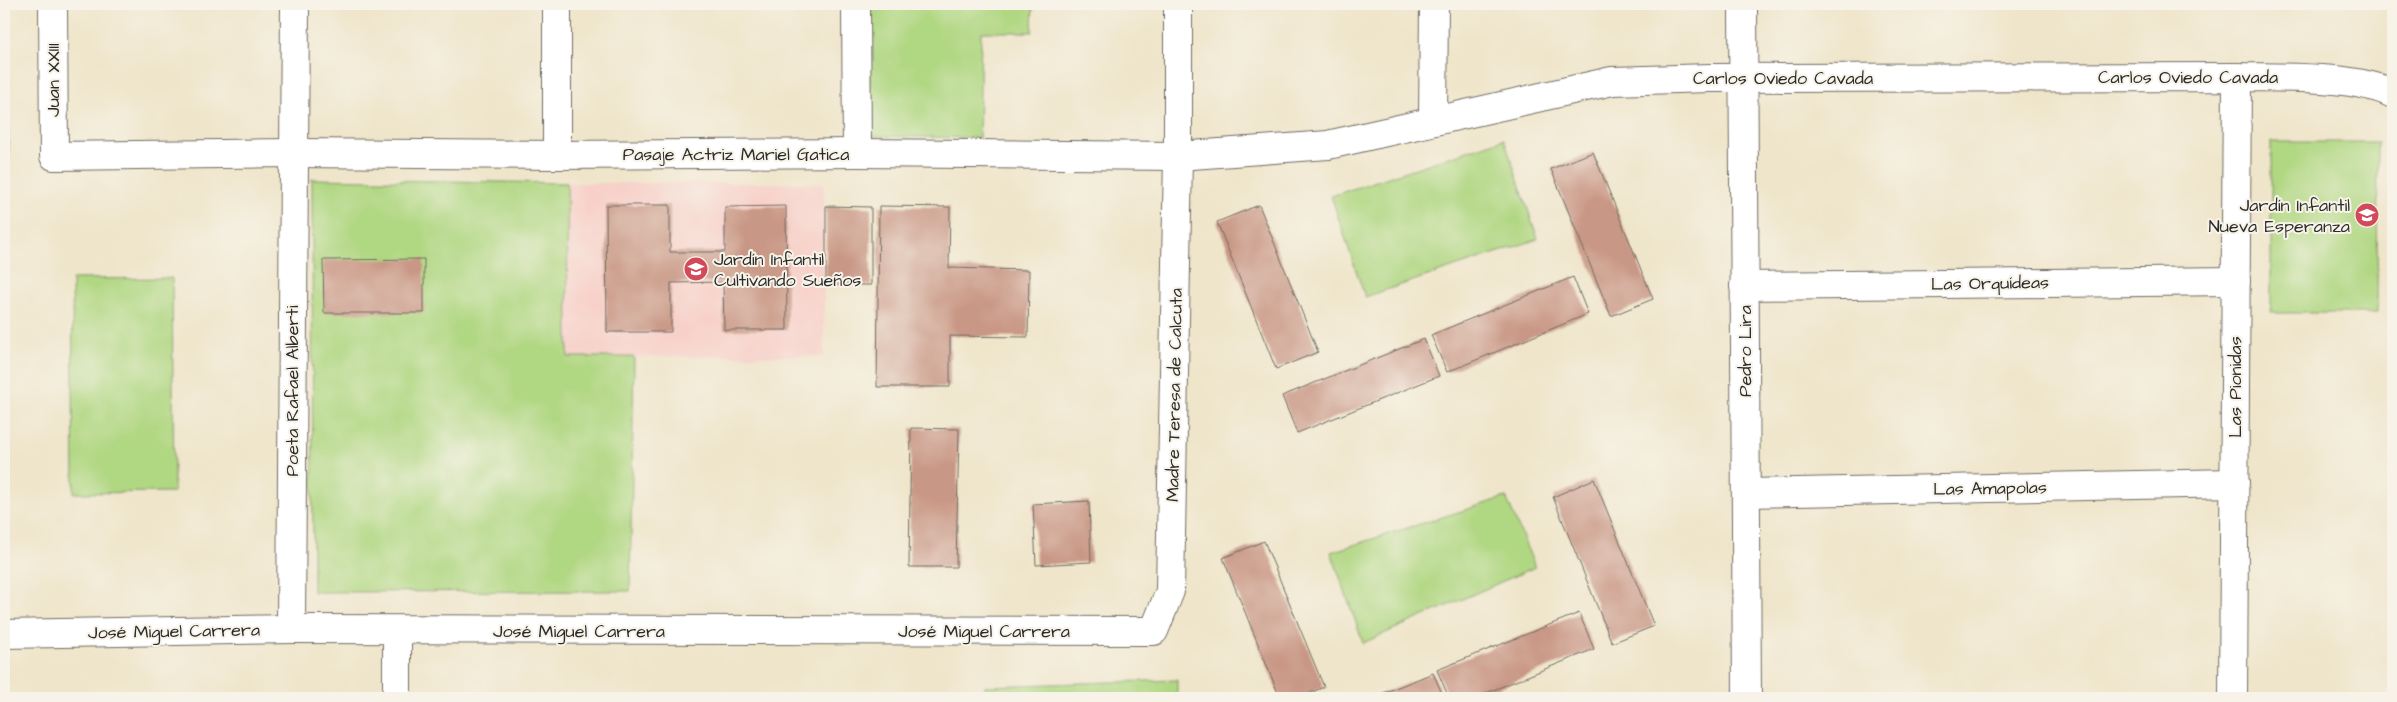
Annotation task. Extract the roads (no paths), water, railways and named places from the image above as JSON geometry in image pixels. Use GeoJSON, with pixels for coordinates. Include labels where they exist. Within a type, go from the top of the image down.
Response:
{"type":"FeatureCollection","features":[{"type":"Feature","properties":{"kind":"street","name":"Juan XXIII"},"geometry":{"type":"LineString","coordinates":[[53,4],[54,156]]}},
{"type":"Feature","properties":{"kind":"street"},"geometry":{"type":"LineString","coordinates":[[294,153],[295,4]]}},
{"type":"Feature","properties":{"kind":"street"},"geometry":{"type":"LineString","coordinates":[[557,4],[557,155]]}},
{"type":"Feature","properties":{"kind":"street"},"geometry":{"type":"LineString","coordinates":[[856,4],[857,153]]}},
{"type":"Feature","properties":{"kind":"street","name":"Madre Teresa de Calcuta"},"geometry":{"type":"LineString","coordinates":[[1154,631],[1170,591],[1178,156],[1178,4]]}},
{"type":"Feature","properties":{"kind":"street"},"geometry":{"type":"LineString","coordinates":[[1433,120],[1434,4]]}},
{"type":"Feature","properties":{"kind":"street","name":"Pedro Lira"},"geometry":{"type":"LineString","coordinates":[[1743,4],[1747,698]]}},
{"type":"Feature","properties":{"kind":"street","name":"Las Pionidas"},"geometry":{"type":"LineString","coordinates":[[2233,698],[2237,77]]}},
{"type":"Feature","properties":{"kind":"street","name":"Carlos Oviedo Cavada"},"geometry":{"type":"LineString","coordinates":[[1178,156],[1328,145],[1612,81],[1744,78],[2312,78],[2380,87],[2393,94]]}},
{"type":"Feature","properties":{"kind":"street","name":"Pasaje Actriz Mariel Gatica"},"geometry":{"type":"LineString","coordinates":[[54,156],[294,153],[557,155],[857,153],[1178,156]]}},
{"type":"Feature","properties":{"kind":"street","name":"Poeta Rafael Alberti"},"geometry":{"type":"LineString","coordinates":[[291,629],[294,153]]}},
{"type":"Feature","properties":{"kind":"street","name":"Las Orquídeas"},"geometry":{"type":"LineString","coordinates":[[1744,286],[2236,281]]}},
{"type":"Feature","properties":{"kind":"street","name":"Las Amapolas"},"geometry":{"type":"LineString","coordinates":[[1746,492],[2235,483]]}},
{"type":"Feature","properties":{"kind":"street","name":"José Miguel Carrera"},"geometry":{"type":"LineString","coordinates":[[4,634],[291,629],[397,631],[1154,631]]}},
{"type":"Feature","properties":{"kind":"street"},"geometry":{"type":"LineString","coordinates":[[397,631],[397,698]]}},
{"type":"Feature","properties":{"kind":"place","name":"Jardín Infantil Nueva Esperanza"},"geometry":{"type":"Point","coordinates":[2367,215]}},
{"type":"Feature","properties":{"kind":"place","name":"Jardín Infantil Cultivando Sueños"},"geometry":{"type":"Point","coordinates":[696,269]}}]}
